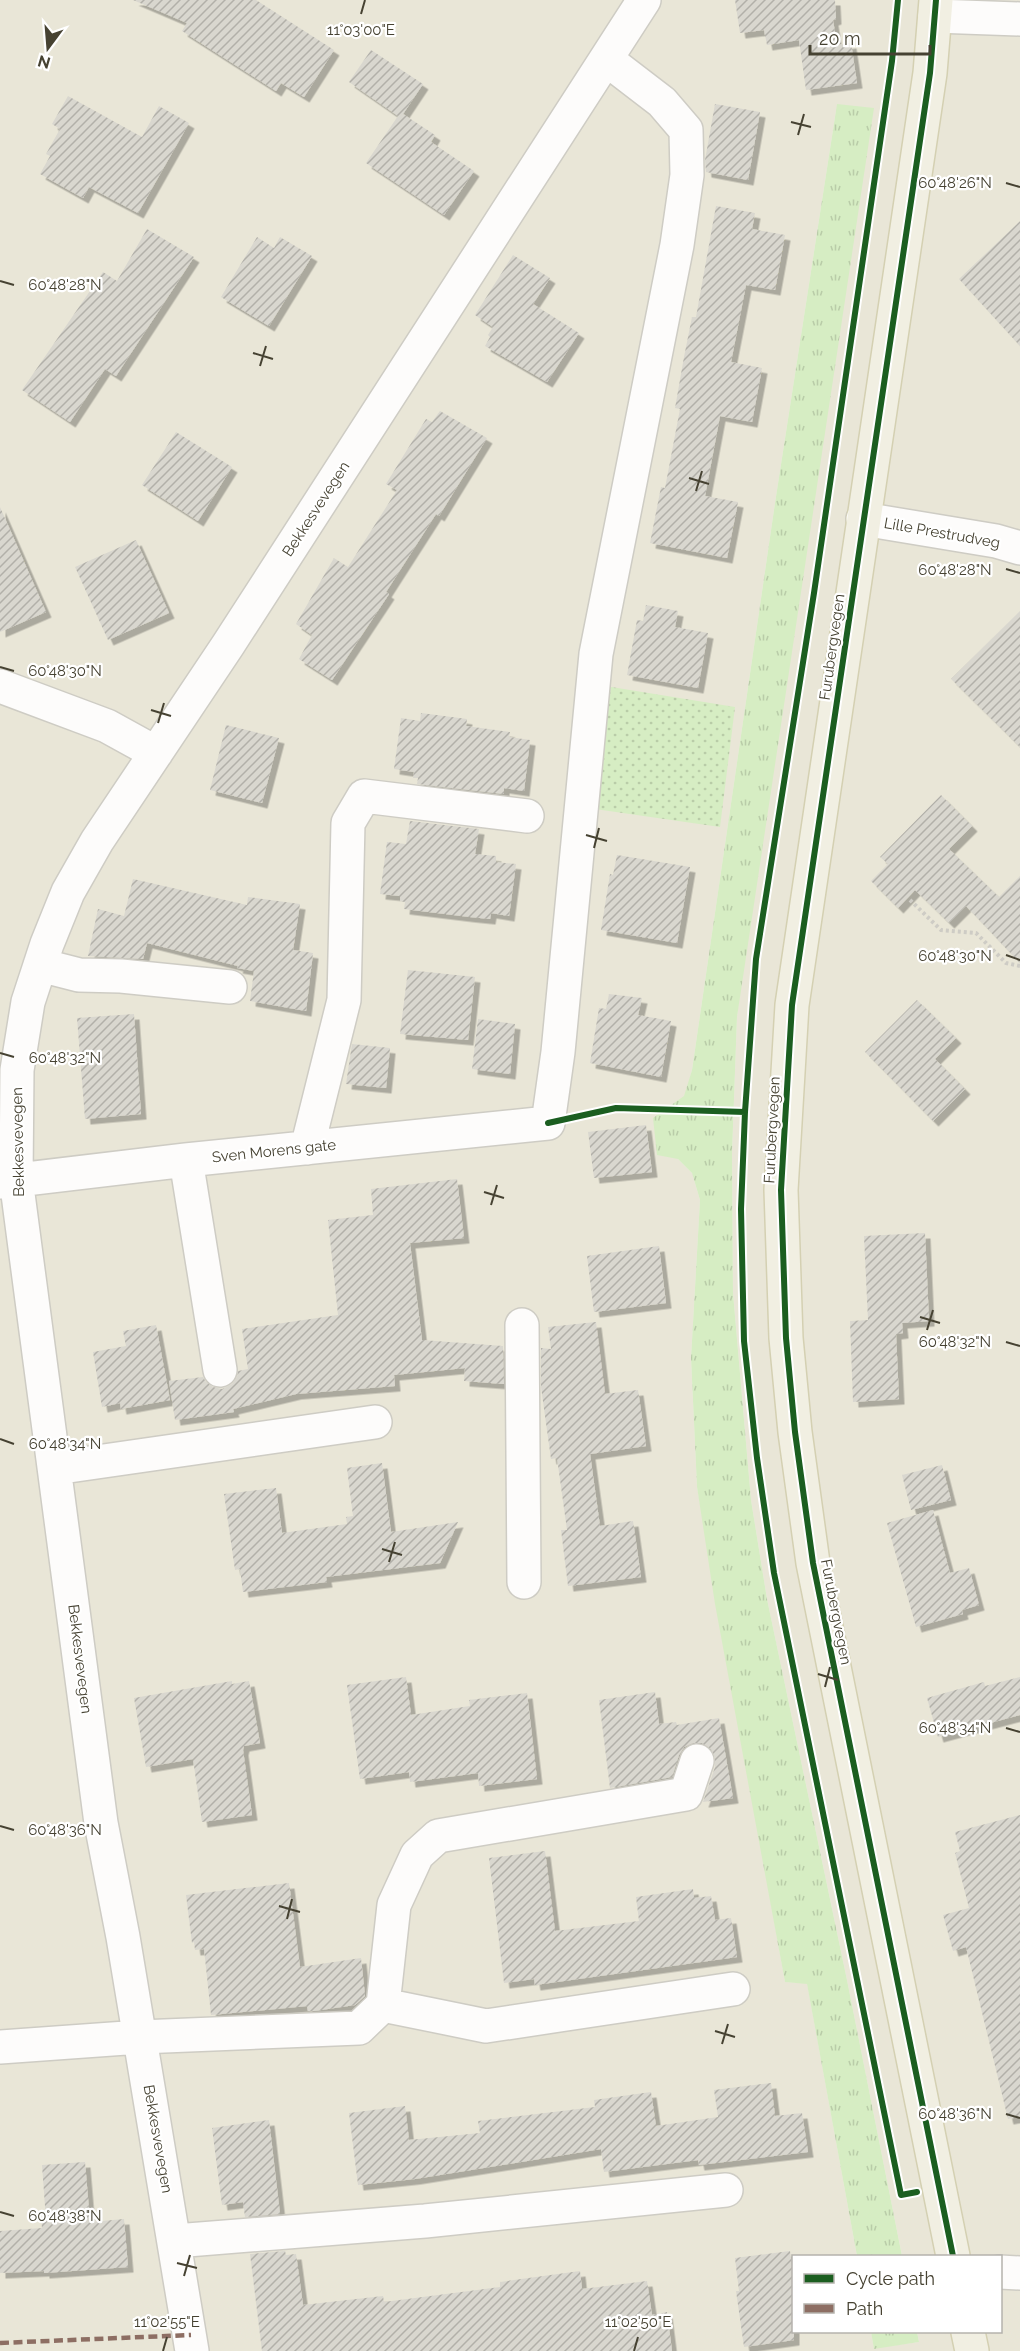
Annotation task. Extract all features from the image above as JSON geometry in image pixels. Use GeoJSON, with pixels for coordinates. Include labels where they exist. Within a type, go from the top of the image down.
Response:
{"type":"FeatureCollection","features":[{"type":"Feature","properties":{"kind":"main road","name":"Furubergvegen"},"geometry":{"type":"LineString","coordinates":[[935,8],[930,73],[792,1005],[781,1190],[786,1338],[795,1432],[813,1563],[953,2255]]}},
{"type":"Feature","properties":{"kind":"main road"},"geometry":{"type":"LineString","coordinates":[[968,2333],[972,2351]]}},
{"type":"Feature","properties":{"kind":"street","name":"Bekkesvevegen"},"geometry":{"type":"LineString","coordinates":[[192,2351],[140,2037],[101,1823],[55,1468],[8,1181],[17,1070],[28,1002],[68,892],[97,841],[235,636],[644,0]]}},
{"type":"Feature","properties":{"kind":"street"},"geometry":{"type":"LineString","coordinates":[[935,8],[1020,19]]}},
{"type":"Feature","properties":{"kind":"street","name":"Sven Morens gate"},"geometry":{"type":"LineString","coordinates":[[8,1181],[186,1160],[548,1123],[559,1041],[596,654],[677,244],[687,175],[686,130],[662,102],[606,58]]}},
{"type":"Feature","properties":{"kind":"street","name":"Lille Prestrudveg"},"geometry":{"type":"LineString","coordinates":[[863,519],[996,541],[1020,548]]}},
{"type":"Feature","properties":{"kind":"street"},"geometry":{"type":"LineString","coordinates":[[0,686],[107,726],[156,753]]}},
{"type":"Feature","properties":{"kind":"street"},"geometry":{"type":"LineString","coordinates":[[307,1148],[344,1000],[348,823],[364,796],[527,816]]}},
{"type":"Feature","properties":{"kind":"street"},"geometry":{"type":"LineString","coordinates":[[40,965],[79,975],[121,976],[230,987]]}},
{"type":"Feature","properties":{"kind":"street"},"geometry":{"type":"LineString","coordinates":[[186,1160],[220,1370]]}},
{"type":"Feature","properties":{"kind":"street"},"geometry":{"type":"LineString","coordinates":[[522,1325],[524,1582]]}},
{"type":"Feature","properties":{"kind":"street"},"geometry":{"type":"LineString","coordinates":[[55,1468],[375,1422]]}},
{"type":"Feature","properties":{"kind":"street"},"geometry":{"type":"LineString","coordinates":[[0,2048],[140,2037],[358,2028],[383,2005],[394,1905],[417,1855],[438,1836],[687,1794],[697,1761]]}},
{"type":"Feature","properties":{"kind":"street"},"geometry":{"type":"LineString","coordinates":[[383,2005],[486,2026],[734,1989]]}},
{"type":"Feature","properties":{"kind":"street"},"geometry":{"type":"LineString","coordinates":[[175,2241],[424,2221],[726,2190]]}},
{"type":"Feature","properties":{"kind":"street"},"geometry":{"type":"LineString","coordinates":[[1002,2272],[1020,2273]]}},
{"type":"Feature","properties":{"kind":"path"},"geometry":{"type":"LineString","coordinates":[[910,900],[940,930],[976,933],[1006,963],[1020,966]]}},
{"type":"Feature","properties":{"kind":"shaded area"},"geometry":{"type":"Polygon","coordinates":[[[0,0],[1020,0],[1020,2351],[0,2351],[0,0]],[[837,104],[775,503],[692,1070],[685,1096],[678,1159],[692,1173],[700,1200],[691,1358],[697,1487],[785,1982],[807,1983],[857,2255],[792,2255],[792,2333],[871,2333],[874,2348],[919,2342],[917,2333],[1002,2333],[1002,2255],[902,2255],[767,1599],[751,1500],[733,1293],[732,1154],[737,1017],[837,104]]]}},
{"type":"Feature","properties":{"kind":"green space"},"geometry":{"type":"Polygon","coordinates":[[[837,104],[874,108],[737,1017],[732,1154],[733,1293],[751,1500],[767,1599],[902,2255],[857,2255],[807,1984],[785,1982],[715,1604],[697,1487],[691,1358],[700,1200],[692,1173],[678,1159],[657,1155],[653,1118],[684,1096],[692,1070],[775,503],[837,104]]]}},
{"type":"Feature","properties":{"kind":"green space"},"geometry":{"type":"Polygon","coordinates":[[[599,685],[735,707],[720,827],[588,808],[599,685]]]}},
{"type":"Feature","properties":{"kind":"green space"},"geometry":{"type":"Polygon","coordinates":[[[871,2333],[917,2333],[919,2342],[874,2349],[871,2333]]]}},
{"type":"Feature","properties":{"kind":"building"},"geometry":{"type":"Polygon","coordinates":[[[133,0],[256,0],[334,50],[304,97],[281,83],[276,91],[182,31],[187,23],[133,0]]]}},
{"type":"Feature","properties":{"kind":"building"},"geometry":{"type":"Polygon","coordinates":[[[735,0],[835,0],[836,19],[833,20],[837,45],[851,43],[857,83],[806,90],[799,40],[767,45],[764,30],[740,33],[735,0]]]}},
{"type":"Feature","properties":{"kind":"building"},"geometry":{"type":"Polygon","coordinates":[[[371,50],[423,84],[403,114],[435,135],[431,142],[474,171],[444,215],[366,163],[398,116],[349,82],[371,50]]]}},
{"type":"Feature","properties":{"kind":"building"},"geometry":{"type":"Polygon","coordinates":[[[68,96],[142,137],[159,106],[189,123],[138,213],[89,187],[83,198],[40,174],[50,156],[46,154],[60,129],[52,124],[68,96]]]}},
{"type":"Feature","properties":{"kind":"building"},"geometry":{"type":"Polygon","coordinates":[[[715,104],[760,112],[748,180],[706,172],[705,160],[715,104]]]}},
{"type":"Feature","properties":{"kind":"building"},"geometry":{"type":"Polygon","coordinates":[[[716,206],[755,213],[752,229],[785,235],[775,290],[746,285],[731,362],[762,368],[752,422],[720,416],[705,496],[738,502],[727,558],[650,543],[661,487],[665,488],[680,409],[675,408],[684,357],[692,317],[696,317],[716,206]]]}},
{"type":"Feature","properties":{"kind":"building"},"geometry":{"type":"Polygon","coordinates":[[[1020,221],[1020,346],[959,279],[1020,221]]]}},
{"type":"Feature","properties":{"kind":"building"},"geometry":{"type":"Polygon","coordinates":[[[147,229],[194,257],[116,376],[105,369],[70,422],[22,390],[103,272],[117,281],[147,229]]]}},
{"type":"Feature","properties":{"kind":"building"},"geometry":{"type":"Polygon","coordinates":[[[257,237],[274,248],[280,237],[312,256],[269,326],[221,297],[257,237]]]}},
{"type":"Feature","properties":{"kind":"building"},"geometry":{"type":"Polygon","coordinates":[[[513,255],[550,278],[533,304],[579,333],[547,382],[485,346],[493,327],[475,315],[513,255]]]}},
{"type":"Feature","properties":{"kind":"building"},"geometry":{"type":"Polygon","coordinates":[[[440,411],[487,438],[439,516],[436,514],[386,592],[389,594],[332,680],[299,659],[312,635],[296,624],[334,558],[348,567],[397,490],[386,484],[426,419],[432,422],[440,411]]]}},
{"type":"Feature","properties":{"kind":"building"},"geometry":{"type":"Polygon","coordinates":[[[176,432],[232,467],[198,521],[142,485],[176,432]]]}},
{"type":"Feature","properties":{"kind":"building"},"geometry":{"type":"Polygon","coordinates":[[[0,507],[46,612],[0,632],[0,507]]]}},
{"type":"Feature","properties":{"kind":"building"},"geometry":{"type":"Polygon","coordinates":[[[136,540],[169,613],[108,640],[75,567],[136,540]]]}},
{"type":"Feature","properties":{"kind":"building"},"geometry":{"type":"Polygon","coordinates":[[[646,605],[678,611],[675,627],[708,633],[698,688],[627,675],[637,620],[643,621],[646,605]]]}},
{"type":"Feature","properties":{"kind":"building"},"geometry":{"type":"Polygon","coordinates":[[[1020,611],[1020,747],[951,679],[1020,611]]]}},
{"type":"Feature","properties":{"kind":"building"},"geometry":{"type":"Polygon","coordinates":[[[421,713],[467,719],[466,726],[510,732],[509,737],[530,740],[524,791],[504,788],[504,794],[417,784],[418,778],[413,778],[414,772],[394,769],[401,718],[420,721],[421,713]]]}},
{"type":"Feature","properties":{"kind":"building"},"geometry":{"type":"Polygon","coordinates":[[[226,725],[279,738],[262,803],[210,790],[226,725]]]}},
{"type":"Feature","properties":{"kind":"building"},"geometry":{"type":"Polygon","coordinates":[[[941,795],[972,826],[949,849],[999,897],[1020,876],[1020,963],[966,906],[949,923],[915,890],[898,908],[871,881],[888,864],[880,857],[941,795]]]}},
{"type":"Feature","properties":{"kind":"building"},"geometry":{"type":"Polygon","coordinates":[[[410,821],[479,829],[475,854],[496,856],[496,862],[516,864],[509,916],[491,913],[490,919],[404,909],[405,902],[400,901],[400,896],[380,894],[387,842],[406,844],[410,821]]]}},
{"type":"Feature","properties":{"kind":"building"},"geometry":{"type":"Polygon","coordinates":[[[617,855],[690,867],[677,943],[601,930],[610,874],[613,875],[617,855]]]}},
{"type":"Feature","properties":{"kind":"building"},"geometry":{"type":"Polygon","coordinates":[[[133,879],[247,905],[248,897],[300,904],[293,950],[313,953],[306,1011],[250,1001],[254,971],[147,943],[143,959],[88,956],[98,909],[124,916],[133,879]]]}},
{"type":"Feature","properties":{"kind":"building"},"geometry":{"type":"Polygon","coordinates":[[[408,970],[475,977],[468,1040],[400,1034],[408,970]]]}},
{"type":"Feature","properties":{"kind":"building"},"geometry":{"type":"Polygon","coordinates":[[[609,994],[642,998],[638,1015],[671,1021],[661,1077],[590,1063],[599,1008],[606,1009],[609,994]]]}},
{"type":"Feature","properties":{"kind":"building"},"geometry":{"type":"Polygon","coordinates":[[[917,1000],[956,1038],[935,1059],[965,1089],[933,1121],[865,1052],[917,1000]]]}},
{"type":"Feature","properties":{"kind":"building"},"geometry":{"type":"Polygon","coordinates":[[[134,1014],[141,1114],[85,1119],[77,1018],[134,1014]]]}},
{"type":"Feature","properties":{"kind":"building"},"geometry":{"type":"Polygon","coordinates":[[[478,1019],[515,1024],[510,1074],[472,1069],[478,1019]]]}},
{"type":"Feature","properties":{"kind":"building"},"geometry":{"type":"Polygon","coordinates":[[[352,1044],[390,1048],[386,1088],[346,1084],[352,1044]]]}},
{"type":"Feature","properties":{"kind":"building"},"geometry":{"type":"Polygon","coordinates":[[[646,1125],[652,1172],[594,1178],[588,1132],[646,1125]]]}},
{"type":"Feature","properties":{"kind":"building"},"geometry":{"type":"Polygon","coordinates":[[[457,1179],[464,1238],[410,1243],[422,1340],[503,1346],[504,1384],[464,1381],[465,1368],[394,1375],[395,1386],[296,1394],[233,1409],[234,1412],[175,1420],[169,1381],[203,1377],[213,1387],[222,1389],[232,1384],[238,1371],[248,1369],[242,1329],[338,1315],[328,1220],[373,1215],[371,1189],[457,1179]]]}},
{"type":"Feature","properties":{"kind":"building"},"geometry":{"type":"Polygon","coordinates":[[[925,1233],[929,1321],[902,1323],[903,1333],[896,1334],[899,1399],[853,1402],[850,1321],[868,1320],[864,1236],[925,1233]]]}},
{"type":"Feature","properties":{"kind":"building"},"geometry":{"type":"Polygon","coordinates":[[[659,1246],[666,1303],[594,1312],[587,1256],[659,1246]]]}},
{"type":"Feature","properties":{"kind":"building"},"geometry":{"type":"Polygon","coordinates":[[[596,1322],[605,1394],[638,1390],[646,1446],[590,1454],[600,1526],[633,1521],[641,1577],[568,1586],[561,1530],[567,1530],[557,1458],[551,1459],[541,1387],[541,1348],[551,1349],[548,1327],[596,1322]]]}},
{"type":"Feature","properties":{"kind":"building"},"geometry":{"type":"Polygon","coordinates":[[[156,1325],[170,1400],[121,1409],[120,1403],[102,1407],[93,1352],[126,1346],[123,1331],[156,1325]]]}},
{"type":"Feature","properties":{"kind":"building"},"geometry":{"type":"Polygon","coordinates":[[[382,1463],[391,1532],[458,1522],[440,1563],[326,1577],[327,1582],[243,1592],[240,1569],[235,1570],[224,1494],[276,1488],[282,1533],[347,1524],[346,1517],[353,1516],[347,1468],[382,1463]]]}},
{"type":"Feature","properties":{"kind":"building"},"geometry":{"type":"Polygon","coordinates":[[[942,1465],[951,1500],[911,1510],[902,1475],[942,1465]]]}},
{"type":"Feature","properties":{"kind":"building"},"geometry":{"type":"Polygon","coordinates":[[[933,1510],[950,1573],[969,1568],[979,1605],[962,1610],[963,1614],[916,1627],[887,1523],[933,1510]]]}},
{"type":"Feature","properties":{"kind":"building"},"geometry":{"type":"Polygon","coordinates":[[[406,1677],[411,1715],[470,1706],[469,1700],[527,1693],[537,1779],[479,1786],[478,1773],[410,1782],[409,1772],[360,1779],[347,1685],[406,1677]]]}},
{"type":"Feature","properties":{"kind":"building"},"geometry":{"type":"Polygon","coordinates":[[[1020,1677],[1020,1715],[938,1737],[927,1698],[984,1682],[985,1686],[1020,1677]]]}},
{"type":"Feature","properties":{"kind":"building"},"geometry":{"type":"Polygon","coordinates":[[[232,1681],[232,1684],[249,1681],[260,1743],[244,1746],[243,1750],[252,1815],[202,1822],[193,1759],[146,1767],[134,1698],[232,1681]]]}},
{"type":"Feature","properties":{"kind":"building"},"geometry":{"type":"Polygon","coordinates":[[[655,1692],[659,1724],[676,1722],[677,1725],[719,1718],[733,1798],[703,1802],[715,1767],[715,1758],[711,1749],[702,1743],[693,1743],[684,1747],[672,1777],[610,1788],[599,1700],[655,1692]]]}},
{"type":"Feature","properties":{"kind":"building"},"geometry":{"type":"Polygon","coordinates":[[[1020,1815],[1020,2117],[1008,2119],[966,1947],[953,1951],[943,1915],[969,1908],[955,1853],[960,1851],[955,1832],[1020,1815]]]}},
{"type":"Feature","properties":{"kind":"building"},"geometry":{"type":"Polygon","coordinates":[[[545,1851],[555,1931],[639,1921],[636,1897],[693,1889],[694,1898],[711,1896],[715,1920],[731,1918],[737,1957],[535,1985],[534,1979],[504,1983],[489,1858],[545,1851]]]}},
{"type":"Feature","properties":{"kind":"building"},"geometry":{"type":"Polygon","coordinates":[[[289,1883],[300,1967],[361,1958],[365,1996],[355,2005],[314,2011],[308,2011],[307,2006],[211,2015],[204,1949],[195,1950],[194,1942],[192,1943],[186,1895],[289,1883]]]}},
{"type":"Feature","properties":{"kind":"building"},"geometry":{"type":"Polygon","coordinates":[[[771,2083],[775,2116],[802,2113],[808,2152],[699,2165],[698,2160],[604,2172],[601,2149],[415,2179],[358,2185],[349,2113],[405,2106],[409,2140],[480,2133],[478,2121],[595,2107],[594,2100],[651,2092],[656,2126],[718,2117],[714,2090],[771,2083]]]}},
{"type":"Feature","properties":{"kind":"building"},"geometry":{"type":"Polygon","coordinates":[[[269,2120],[280,2214],[245,2217],[243,2202],[222,2205],[212,2128],[269,2120]]]}},
{"type":"Feature","properties":{"kind":"building"},"geometry":{"type":"Polygon","coordinates":[[[85,2162],[90,2222],[124,2219],[128,2267],[44,2273],[44,2271],[0,2273],[0,2231],[42,2228],[41,2220],[46,2220],[42,2165],[85,2162]]]}},
{"type":"Feature","properties":{"kind":"building"},"geometry":{"type":"Polygon","coordinates":[[[285,2251],[286,2255],[296,2254],[303,2305],[383,2296],[384,2302],[500,2287],[500,2282],[580,2271],[582,2289],[647,2281],[652,2315],[667,2312],[672,2351],[262,2351],[250,2254],[285,2251]]]}},
{"type":"Feature","properties":{"kind":"building"},"geometry":{"type":"Polygon","coordinates":[[[790,2251],[794,2340],[744,2347],[736,2291],[739,2291],[735,2258],[790,2251]]]}},
{"type":"Feature","properties":{"kind":"marked path"},"geometry":{"type":"LineString","coordinates":[[0,2343],[191,2335]]}},
{"type":"Feature","properties":{"kind":"cycle path"},"geometry":{"type":"LineString","coordinates":[[898,0],[892,61],[814,593],[756,959],[745,1112],[741,1209],[744,1341],[757,1458],[774,1573],[901,2195],[917,2192]]}},
{"type":"Feature","properties":{"kind":"cycle path"},"geometry":{"type":"LineString","coordinates":[[936,0],[930,73],[792,1005],[781,1190],[786,1338],[795,1432],[813,1563],[953,2255]]}},
{"type":"Feature","properties":{"kind":"cycle path"},"geometry":{"type":"LineString","coordinates":[[548,1123],[616,1108],[745,1112]]}}]}
